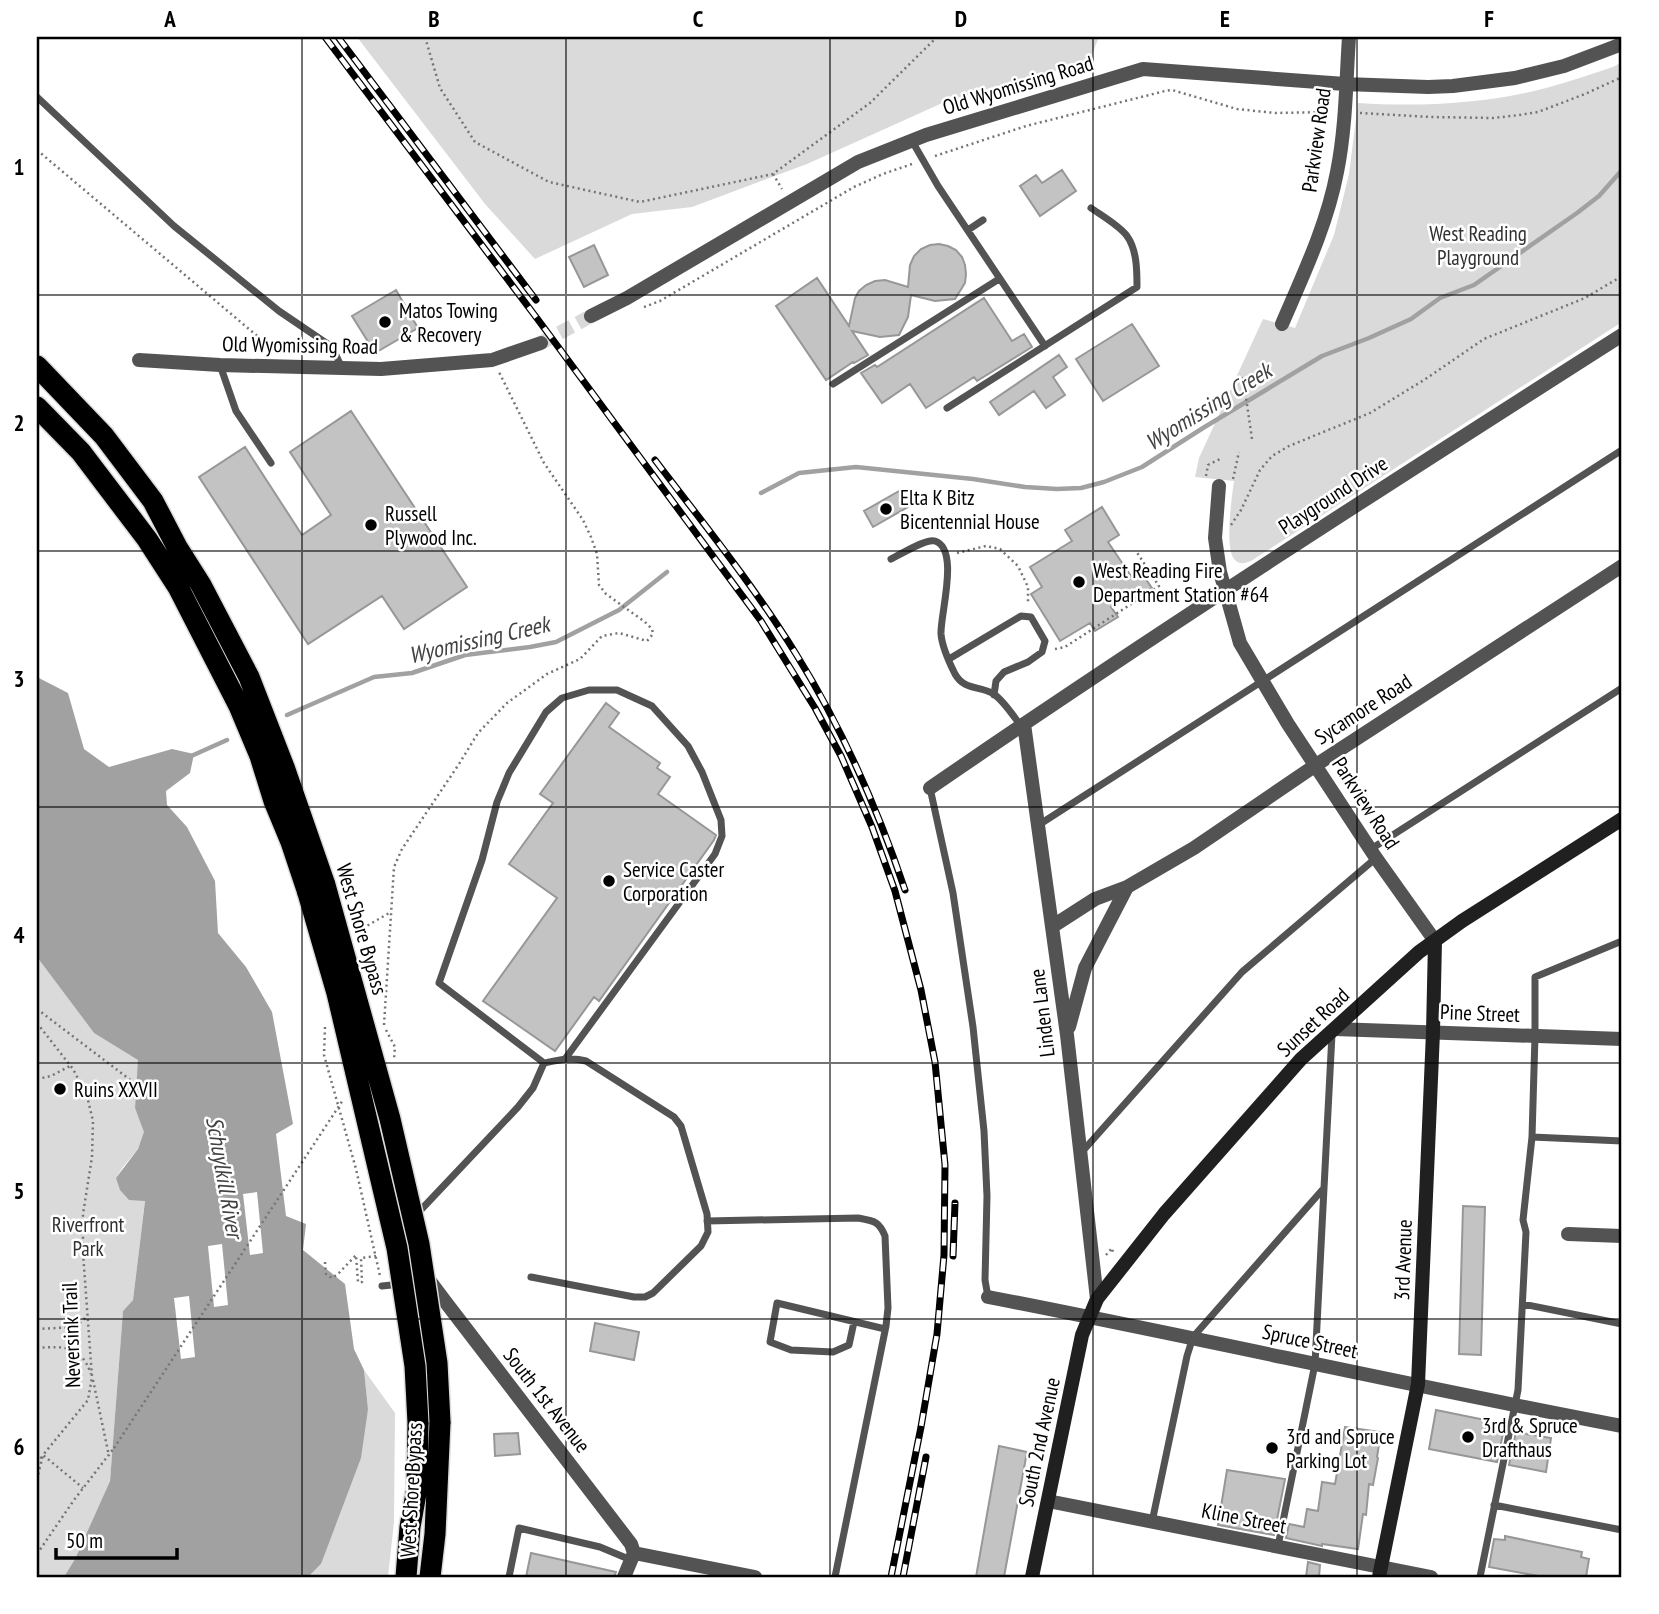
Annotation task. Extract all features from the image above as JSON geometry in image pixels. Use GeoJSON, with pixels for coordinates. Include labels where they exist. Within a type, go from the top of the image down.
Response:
{"type":"FeatureCollection","features":[{"type":"Feature","properties":{"kind":"highway","name":"West Shore Bypass"},"geometry":{"type":"LineString","coordinates":[[37,366],[104,436],[153,501],[249,677],[284,767],[316,889],[390,1119],[419,1244],[437,1363],[440,1422],[435,1534],[430,1577]]}},
{"type":"Feature","properties":{"kind":"highway","name":"West Shore Bypass"},"geometry":{"type":"LineString","coordinates":[[37,407],[88,461],[147,539],[178,587],[239,706],[291,842],[316,889],[337,993],[397,1248],[415,1366],[417,1488],[406,1577]]}},
{"type":"Feature","properties":{"kind":"highway"},"geometry":{"type":"LineString","coordinates":[[435,1534],[437,1577]]}},
{"type":"Feature","properties":{"kind":"street","name":"Parkview Road"},"geometry":{"type":"LineString","coordinates":[[1282,324],[1332,195],[1342,140],[1349,37]]}},
{"type":"Feature","properties":{"kind":"street","name":"Old Wyomissing Road"},"geometry":{"type":"LineString","coordinates":[[592,316],[844,169],[912,140],[1143,69],[1345,84],[1428,87],[1515,78],[1564,66],[1622,44]]}},
{"type":"Feature","properties":{"kind":"street","name":"Playground Drive"},"geometry":{"type":"LineString","coordinates":[[930,788],[1225,591],[1622,335]]}},
{"type":"Feature","properties":{"kind":"street","name":"Old Wyomissing Road"},"geometry":{"type":"LineString","coordinates":[[139,360],[381,369],[492,360],[541,342]]}},
{"type":"Feature","properties":{"kind":"street","name":"Parkview Road"},"geometry":{"type":"LineString","coordinates":[[1219,486],[1215,538],[1225,591],[1240,643],[1288,724],[1373,854],[1435,941]]}},
{"type":"Feature","properties":{"kind":"street","name":"Sycamore Road"},"geometry":{"type":"LineString","coordinates":[[1053,926],[1095,899],[1127,887],[1194,848],[1315,765],[1622,566]]}},
{"type":"Feature","properties":{"kind":"street","name":"Linden Lane"},"geometry":{"type":"LineString","coordinates":[[1022,725],[1053,926],[1097,1299]]}},
{"type":"Feature","properties":{"kind":"street","name":"Sunset Road"},"geometry":{"type":"LineString","coordinates":[[1089,1316],[1097,1299],[1164,1214],[1301,1059],[1419,952],[1462,921],[1622,819]]}},
{"type":"Feature","properties":{"kind":"street"},"geometry":{"type":"LineString","coordinates":[[1067,1035],[1085,968],[1127,887]]}},
{"type":"Feature","properties":{"kind":"street","name":"3rd Avenue"},"geometry":{"type":"LineString","coordinates":[[1380,1572],[1418,1384],[1435,941]]}},
{"type":"Feature","properties":{"kind":"street","name":"Pine Street"},"geometry":{"type":"LineString","coordinates":[[1333,1030],[1622,1039]]}},
{"type":"Feature","properties":{"kind":"street"},"geometry":{"type":"LineString","coordinates":[[1567,1234],[1622,1236]]}},
{"type":"Feature","properties":{"kind":"street","name":"South 1st Avenue"},"geometry":{"type":"LineString","coordinates":[[410,1251],[423,1280],[444,1300],[631,1544],[633,1556]]}},
{"type":"Feature","properties":{"kind":"street","name":"Spruce Street"},"geometry":{"type":"LineString","coordinates":[[988,1297],[1622,1426]]}},
{"type":"Feature","properties":{"kind":"street","name":"South 2nd Avenue"},"geometry":{"type":"LineString","coordinates":[[1032,1577],[1082,1335],[1089,1316]]}},
{"type":"Feature","properties":{"kind":"street","name":"Kline Street"},"geometry":{"type":"LineString","coordinates":[[1048,1501],[1278,1546],[1380,1572],[1430,1577]]}},
{"type":"Feature","properties":{"kind":"street"},"geometry":{"type":"LineString","coordinates":[[624,1577],[633,1556],[755,1577]]}},
{"type":"Feature","properties":{"kind":"lane"},"geometry":{"type":"LineString","coordinates":[[37,97],[174,226],[279,311],[332,347],[343,368]]}},
{"type":"Feature","properties":{"kind":"lane"},"geometry":{"type":"LineString","coordinates":[[912,140],[999,279],[1045,345]]}},
{"type":"Feature","properties":{"kind":"lane"},"geometry":{"type":"LineString","coordinates":[[947,408],[1137,287],[1137,270],[1126,235],[1091,208]]}},
{"type":"Feature","properties":{"kind":"lane"},"geometry":{"type":"LineString","coordinates":[[968,230],[983,220]]}},
{"type":"Feature","properties":{"kind":"lane"},"geometry":{"type":"LineString","coordinates":[[833,384],[999,279]]}},
{"type":"Feature","properties":{"kind":"lane"},"geometry":{"type":"LineString","coordinates":[[220,365],[236,411],[271,463]]}},
{"type":"Feature","properties":{"kind":"lane"},"geometry":{"type":"LineString","coordinates":[[1037,826],[1622,450]]}},
{"type":"Feature","properties":{"kind":"lane"},"geometry":{"type":"LineString","coordinates":[[891,559],[923,543],[938,543],[946,555],[948,572],[942,643],[956,676],[965,685],[995,695],[1022,725]]}},
{"type":"Feature","properties":{"kind":"lane"},"geometry":{"type":"LineString","coordinates":[[949,659],[1021,616],[1031,617],[1045,640],[1042,652],[1028,663],[1004,672],[996,681],[995,695]]}},
{"type":"Feature","properties":{"kind":"lane"},"geometry":{"type":"LineString","coordinates":[[1080,1154],[1242,972],[1373,854],[1622,688]]}},
{"type":"Feature","properties":{"kind":"lane"},"geometry":{"type":"LineString","coordinates":[[531,1277],[645,1297],[653,1293],[701,1246],[708,1232],[707,1214],[681,1126],[674,1117],[586,1060],[575,1058],[544,1063],[439,983],[482,860],[497,802],[509,773],[546,712],[562,698],[589,690],[617,690],[652,706],[688,746],[702,772],[721,820],[722,836],[715,854],[565,1059]]}},
{"type":"Feature","properties":{"kind":"lane"},"geometry":{"type":"LineString","coordinates":[[930,788],[953,893],[973,1027],[988,1196],[985,1280],[988,1297]]}},
{"type":"Feature","properties":{"kind":"lane"},"geometry":{"type":"LineString","coordinates":[[1480,1577],[1518,1390],[1526,1232],[1524,1220],[1532,1137],[1535,977],[1622,941]]}},
{"type":"Feature","properties":{"kind":"lane"},"geometry":{"type":"LineString","coordinates":[[1278,1546],[1315,1364],[1333,1030]]}},
{"type":"Feature","properties":{"kind":"lane"},"geometry":{"type":"LineString","coordinates":[[405,1226],[519,1107],[533,1088],[544,1063]]}},
{"type":"Feature","properties":{"kind":"lane"},"geometry":{"type":"LineString","coordinates":[[1532,1137],[1622,1141]]}},
{"type":"Feature","properties":{"kind":"lane"},"geometry":{"type":"LineString","coordinates":[[1152,1521],[1193,1337],[1324,1188]]}},
{"type":"Feature","properties":{"kind":"lane"},"geometry":{"type":"LineString","coordinates":[[707,1221],[858,1217],[876,1222],[885,1236],[888,1308],[885,1329],[835,1577]]}},
{"type":"Feature","properties":{"kind":"lane"},"geometry":{"type":"LineString","coordinates":[[382,1286],[405,1283]]}},
{"type":"Feature","properties":{"kind":"lane"},"geometry":{"type":"LineString","coordinates":[[854,1322],[849,1345],[833,1352],[791,1350],[770,1342],[777,1303],[885,1329]]}},
{"type":"Feature","properties":{"kind":"lane"},"geometry":{"type":"LineString","coordinates":[[1523,1304],[1622,1324]]}},
{"type":"Feature","properties":{"kind":"lane"},"geometry":{"type":"LineString","coordinates":[[1494,1505],[1622,1530]]}},
{"type":"Feature","properties":{"kind":"lane"},"geometry":{"type":"LineString","coordinates":[[509,1577],[519,1528],[633,1556]]}},
{"type":"Feature","properties":{"kind":"path"},"geometry":{"type":"LineString","coordinates":[[425,37],[440,88],[475,142],[549,183],[640,202],[773,174],[870,103],[937,37]]}},
{"type":"Feature","properties":{"kind":"path"},"geometry":{"type":"LineString","coordinates":[[640,308],[660,301],[855,187],[883,174],[1026,126],[1165,91],[1172,90],[1237,109],[1275,113],[1344,112],[1494,118],[1538,112],[1622,77]]}},
{"type":"Feature","properties":{"kind":"path"},"geometry":{"type":"LineString","coordinates":[[37,150],[290,366]]}},
{"type":"Feature","properties":{"kind":"path"},"geometry":{"type":"LineString","coordinates":[[773,174],[790,202]]}},
{"type":"Feature","properties":{"kind":"path"},"geometry":{"type":"LineString","coordinates":[[1234,523],[1260,470],[1272,456],[1289,446],[1370,413],[1484,339],[1585,298],[1622,276]]}},
{"type":"Feature","properties":{"kind":"path"},"geometry":{"type":"LineString","coordinates":[[381,1039],[394,867],[402,849],[478,733],[507,703],[547,674],[580,659],[603,636],[618,633],[647,640],[653,634],[645,622],[606,594],[599,585],[597,554],[587,529],[544,463],[508,387],[492,360]]}},
{"type":"Feature","properties":{"kind":"path"},"geometry":{"type":"LineString","coordinates":[[1242,377],[1252,439]]}},
{"type":"Feature","properties":{"kind":"path"},"geometry":{"type":"LineString","coordinates":[[1233,479],[1239,452]]}},
{"type":"Feature","properties":{"kind":"path"},"geometry":{"type":"LineString","coordinates":[[1206,476],[1208,466],[1220,459]]}},
{"type":"Feature","properties":{"kind":"path"},"geometry":{"type":"LineString","coordinates":[[946,555],[986,546],[1000,549],[1018,566],[1028,587],[1028,606],[1021,616]]}},
{"type":"Feature","properties":{"kind":"path"},"geometry":{"type":"LineString","coordinates":[[1042,652],[1065,647],[1159,586],[1136,551]]}},
{"type":"Feature","properties":{"kind":"path"},"geometry":{"type":"LineString","coordinates":[[37,1009],[136,1085]]}},
{"type":"Feature","properties":{"kind":"path","name":"Neversink Trail"},"geometry":{"type":"LineString","coordinates":[[37,1023],[71,1066],[87,1096],[93,1121],[92,1157],[83,1214],[83,1253],[92,1377],[88,1400],[43,1455],[37,1479]]}},
{"type":"Feature","properties":{"kind":"path"},"geometry":{"type":"LineString","coordinates":[[37,1079],[51,1076],[71,1066]]}},
{"type":"Feature","properties":{"kind":"path"},"geometry":{"type":"LineString","coordinates":[[37,1554],[109,1456],[347,1093]]}},
{"type":"Feature","properties":{"kind":"path"},"geometry":{"type":"LineString","coordinates":[[325,1262],[326,1273],[332,1278],[356,1255],[358,1282],[362,1282],[361,1258],[376,1256]]}},
{"type":"Feature","properties":{"kind":"path"},"geometry":{"type":"LineString","coordinates":[[37,1329],[75,1327],[88,1315]]}},
{"type":"Feature","properties":{"kind":"path"},"geometry":{"type":"LineString","coordinates":[[37,1348],[69,1348],[81,1354],[87,1363],[109,1456]]}},
{"type":"Feature","properties":{"kind":"path"},"geometry":{"type":"LineString","coordinates":[[37,1463],[43,1455],[83,1488]]}},
{"type":"Feature","properties":{"kind":"green space"},"geometry":{"type":"Polygon","coordinates":[[[357,37],[1099,37],[1089,62],[949,100],[807,164],[692,207],[632,214],[535,259],[485,204],[357,37]]]}},
{"type":"Feature","properties":{"kind":"green space","name":"West Reading Playground"},"geometry":{"type":"Polygon","coordinates":[[[1622,62],[1622,322],[1251,561],[1237,562],[1232,554],[1229,535],[1234,481],[1195,477],[1199,458],[1263,319],[1295,328],[1334,235],[1349,174],[1358,103],[1405,105],[1500,98],[1554,86],[1622,62]]]}},
{"type":"Feature","properties":{"kind":"green space","name":"Riverfront Park"},"geometry":{"type":"Polygon","coordinates":[[[37,957],[94,1033],[139,1060],[135,1108],[145,1132],[138,1149],[116,1178],[145,1200],[133,1300],[123,1311],[110,1481],[75,1559],[64,1577],[37,1577],[37,957]]]}},
{"type":"Feature","properties":{"kind":"green space"},"geometry":{"type":"Polygon","coordinates":[[[364,1370],[395,1413],[394,1522],[388,1577],[308,1577],[321,1564],[368,1409],[364,1370]]]}},
{"type":"Feature","properties":{"kind":"water","name":"Schuylkill River"},"geometry":{"type":"Polygon","coordinates":[[[37,677],[68,693],[84,749],[109,767],[172,749],[194,754],[190,773],[166,791],[167,805],[187,827],[215,881],[218,933],[246,967],[272,1012],[293,1124],[276,1134],[286,1216],[306,1224],[303,1250],[345,1284],[354,1349],[364,1370],[368,1409],[361,1458],[321,1564],[308,1577],[64,1577],[75,1559],[110,1481],[123,1311],[133,1300],[145,1201],[129,1200],[120,1190],[116,1178],[138,1149],[144,1132],[135,1108],[138,1060],[94,1033],[37,957],[37,677]],[[257,1192],[243,1194],[250,1255],[263,1253],[257,1192]],[[222,1244],[208,1246],[214,1307],[228,1305],[222,1244]],[[189,1296],[174,1298],[181,1359],[195,1357],[189,1296]]]}},
{"type":"Feature","properties":{"kind":"building"},"geometry":{"type":"Polygon","coordinates":[[[1062,170],[1076,191],[1040,216],[1020,186],[1036,175],[1042,183],[1062,170]]]}},
{"type":"Feature","properties":{"kind":"building"},"geometry":{"type":"Polygon","coordinates":[[[939,244],[956,250],[965,265],[965,283],[955,299],[935,301],[911,295],[908,317],[899,335],[880,337],[852,331],[868,355],[826,380],[776,306],[817,278],[849,326],[859,291],[875,281],[885,280],[908,287],[910,265],[914,256],[921,249],[939,244]]]}},
{"type":"Feature","properties":{"kind":"building"},"geometry":{"type":"Polygon","coordinates":[[[594,245],[608,275],[584,287],[569,257],[594,245]]]}},
{"type":"Feature","properties":{"kind":"building","name":"Matos Towing & Recovery"},"geometry":{"type":"Polygon","coordinates":[[[396,290],[418,328],[375,353],[352,316],[396,290]]]}},
{"type":"Feature","properties":{"kind":"building"},"geometry":{"type":"Polygon","coordinates":[[[984,298],[1012,341],[1024,334],[1032,347],[977,381],[974,377],[926,408],[910,384],[882,403],[861,373],[875,365],[877,367],[984,298]]]}},
{"type":"Feature","properties":{"kind":"building"},"geometry":{"type":"Polygon","coordinates":[[[1132,324],[1159,366],[1103,401],[1076,359],[1132,324]]]}},
{"type":"Feature","properties":{"kind":"building"},"geometry":{"type":"Polygon","coordinates":[[[1059,355],[1067,367],[1053,377],[1065,395],[1046,408],[1034,391],[999,415],[990,402],[1059,355]]]}},
{"type":"Feature","properties":{"kind":"building","name":"Russell Plywood Inc."},"geometry":{"type":"Polygon","coordinates":[[[351,411],[467,587],[404,629],[382,596],[308,644],[199,477],[245,447],[302,535],[331,515],[290,452],[351,411]]]}},
{"type":"Feature","properties":{"kind":"building","name":"Elta K Bitz Bicentennial House"},"geometry":{"type":"Polygon","coordinates":[[[899,491],[908,507],[873,527],[864,511],[899,491]]]}},
{"type":"Feature","properties":{"kind":"building"},"geometry":{"type":"Polygon","coordinates":[[[1102,507],[1119,535],[1108,542],[1133,579],[1142,574],[1152,588],[1135,598],[1133,594],[1111,607],[1118,617],[1095,631],[1090,623],[1060,641],[1031,594],[1042,587],[1030,567],[1072,541],[1065,530],[1102,507]]]}},
{"type":"Feature","properties":{"kind":"building","name":"Service Caster Corporation"},"geometry":{"type":"Polygon","coordinates":[[[606,703],[619,713],[609,727],[660,763],[657,768],[670,777],[658,794],[716,835],[599,1001],[594,997],[555,1051],[483,1001],[557,898],[509,864],[553,803],[540,794],[606,703]]]}},
{"type":"Feature","properties":{"kind":"building"},"geometry":{"type":"Polygon","coordinates":[[[1463,1206],[1485,1207],[1481,1355],[1459,1354],[1463,1206]]]}},
{"type":"Feature","properties":{"kind":"building"},"geometry":{"type":"Polygon","coordinates":[[[595,1323],[639,1332],[634,1360],[590,1351],[595,1323]]]}},
{"type":"Feature","properties":{"kind":"building","name":"3rd & Spruce Drafthaus"},"geometry":{"type":"Polygon","coordinates":[[[1436,1410],[1505,1424],[1497,1462],[1429,1449],[1436,1410]]]}},
{"type":"Feature","properties":{"kind":"building"},"geometry":{"type":"Polygon","coordinates":[[[1345,1427],[1381,1432],[1373,1485],[1369,1484],[1366,1515],[1363,1514],[1358,1549],[1322,1546],[1286,1538],[1289,1524],[1304,1527],[1307,1509],[1318,1511],[1322,1482],[1335,1484],[1345,1427]]]}},
{"type":"Feature","properties":{"kind":"building"},"geometry":{"type":"Polygon","coordinates":[[[1516,1432],[1551,1438],[1546,1472],[1509,1465],[1516,1432]]]}},
{"type":"Feature","properties":{"kind":"building"},"geometry":{"type":"Polygon","coordinates":[[[518,1433],[520,1454],[495,1456],[494,1434],[518,1433]]]}},
{"type":"Feature","properties":{"kind":"building"},"geometry":{"type":"Polygon","coordinates":[[[999,1446],[1027,1452],[1004,1577],[976,1577],[999,1446]]]}},
{"type":"Feature","properties":{"kind":"building"},"geometry":{"type":"Polygon","coordinates":[[[1227,1470],[1285,1479],[1274,1535],[1218,1525],[1227,1470]]]}},
{"type":"Feature","properties":{"kind":"building"},"geometry":{"type":"Polygon","coordinates":[[[1505,1536],[1582,1552],[1581,1557],[1589,1559],[1586,1577],[1544,1577],[1489,1567],[1494,1539],[1505,1540],[1505,1536]]]}},
{"type":"Feature","properties":{"kind":"building"},"geometry":{"type":"Polygon","coordinates":[[[531,1553],[616,1572],[614,1577],[526,1577],[531,1553]]]}},
{"type":"Feature","properties":{"kind":"building"},"geometry":{"type":"Polygon","coordinates":[[[1308,1562],[1320,1565],[1319,1577],[1306,1577],[1308,1562]]]}},
{"type":"Feature","properties":{"kind":"waterway","name":"Wyomissing Creek"},"geometry":{"type":"LineString","coordinates":[[761,493],[799,473],[856,467],[1057,489],[1081,488],[1104,482],[1142,467],[1322,356],[1411,319],[1440,298],[1474,285],[1599,196],[1622,170]]}},
{"type":"Feature","properties":{"kind":"waterway","name":"Wyomissing Creek"},"geometry":{"type":"LineString","coordinates":[[287,715],[374,677],[412,673],[465,655],[556,642],[619,610],[667,572]]}},
{"type":"Feature","properties":{"kind":"waterway","name":"Wyomissing Creek"},"geometry":{"type":"LineString","coordinates":[[189,757],[227,740]]}},
{"type":"Feature","properties":{"kind":"tunnel"},"geometry":{"type":"LineString","coordinates":[[541,343],[591,316]]}},
{"type":"Feature","properties":{"kind":"railway"},"geometry":{"type":"LineString","coordinates":[[325,37],[761,621],[815,708],[841,756],[872,827],[895,891],[921,990],[935,1062],[945,1165],[944,1255],[937,1334],[891,1577]]}},
{"type":"Feature","properties":{"kind":"railway"},"geometry":{"type":"LineString","coordinates":[[338,37],[536,300]]}},
{"type":"Feature","properties":{"kind":"railway"},"geometry":{"type":"LineString","coordinates":[[655,460],[746,579],[813,682],[857,769],[905,890]]}},
{"type":"Feature","properties":{"kind":"railway"},"geometry":{"type":"LineString","coordinates":[[953,1256],[955,1203]]}},
{"type":"Feature","properties":{"kind":"railway"},"geometry":{"type":"LineString","coordinates":[[903,1577],[926,1457]]}},
{"type":"Feature","properties":{"kind":"place","name":"Matos Towing & Recovery"},"geometry":{"type":"Point","coordinates":[385,322]}},
{"type":"Feature","properties":{"kind":"place","name":"Elta K Bitz Bicentennial House"},"geometry":{"type":"Point","coordinates":[886,509]}},
{"type":"Feature","properties":{"kind":"place","name":"Russell Plywood Inc."},"geometry":{"type":"Point","coordinates":[371,525]}},
{"type":"Feature","properties":{"kind":"place","name":"West Reading Fire Department Station #64"},"geometry":{"type":"Point","coordinates":[1079,582]}},
{"type":"Feature","properties":{"kind":"place","name":"Service Caster Corporation"},"geometry":{"type":"Point","coordinates":[609,881]}},
{"type":"Feature","properties":{"kind":"place","name":"Ruins XXVII"},"geometry":{"type":"Point","coordinates":[60,1089]}},
{"type":"Feature","properties":{"kind":"place","name":"3rd & Spruce Drafthaus"},"geometry":{"type":"Point","coordinates":[1468,1437]}},
{"type":"Feature","properties":{"kind":"place","name":"3rd and Spruce Parking Lot"},"geometry":{"type":"Point","coordinates":[1272,1448]}}]}
